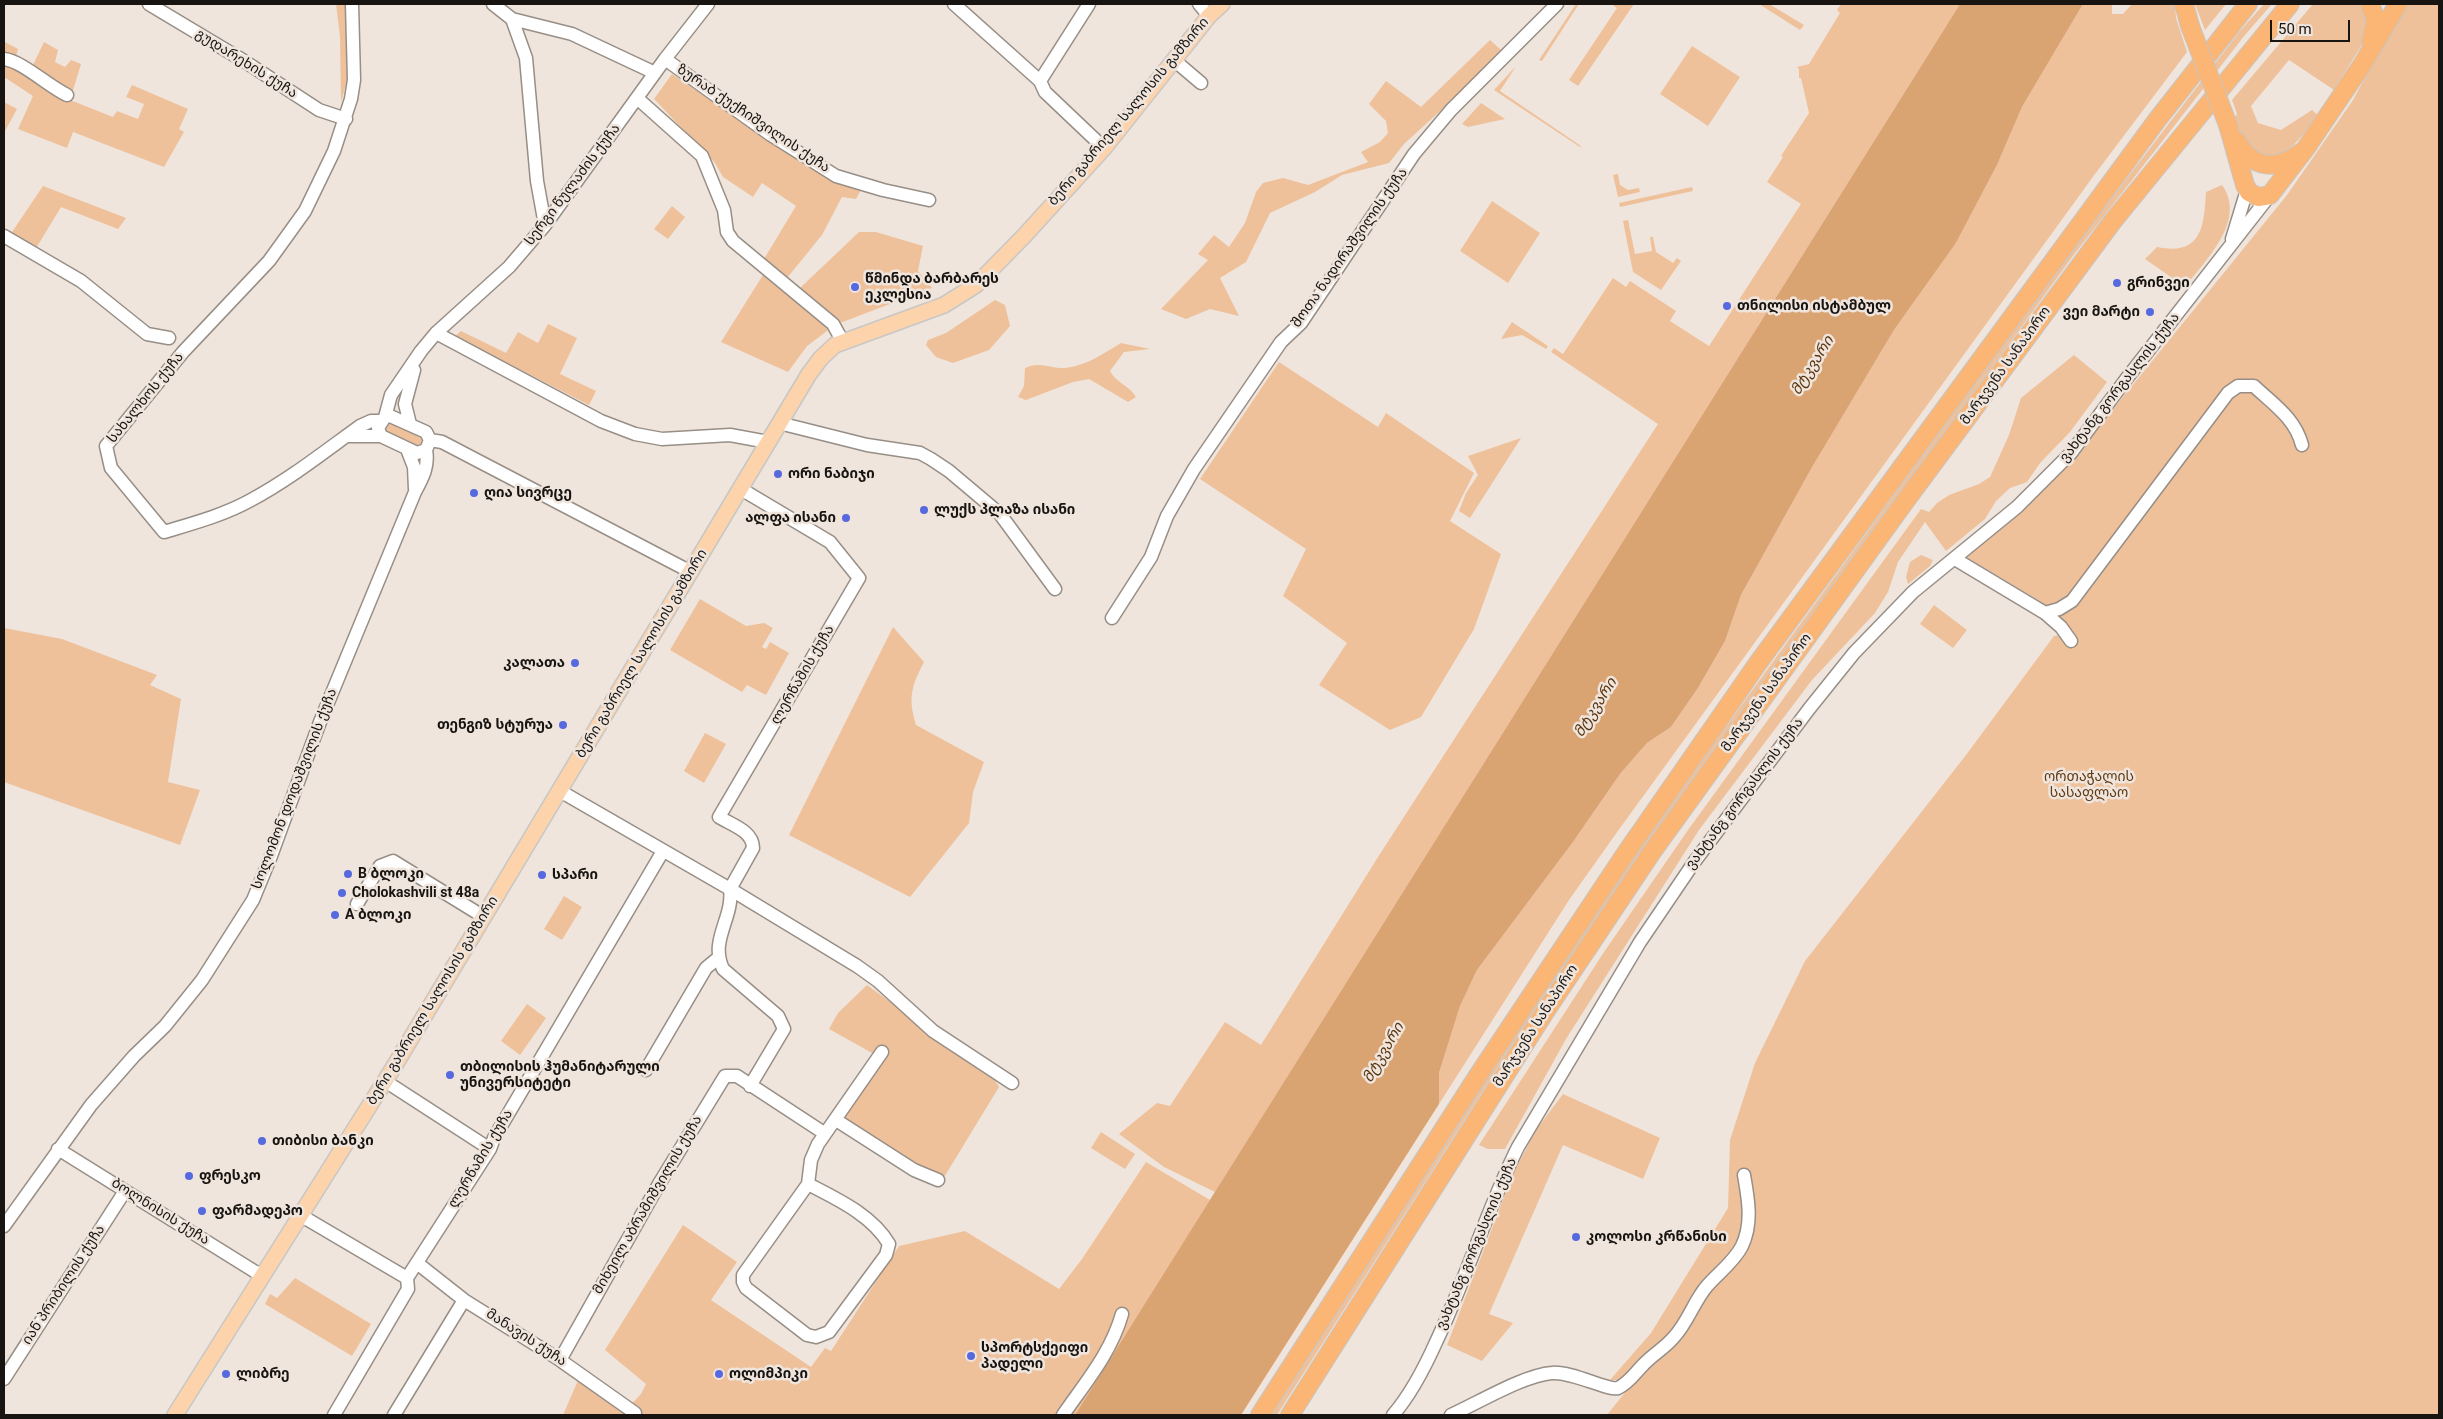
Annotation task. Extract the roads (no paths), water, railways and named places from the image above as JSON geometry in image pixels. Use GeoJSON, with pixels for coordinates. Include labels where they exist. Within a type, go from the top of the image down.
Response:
{"type":"FeatureCollection","features":[{"type":"Feature","properties":{"kind":"highway"},"geometry":{"type":"LineString","coordinates":[[2184,4],[2190,26],[2228,125],[2246,184],[2258,197],[2274,192],[2306,148],[2362,66],[2398,4]]}},
{"type":"Feature","properties":{"kind":"highway","name":"მარჯვენა სანაპირო"},"geometry":{"type":"LineString","coordinates":[[1260,1415],[1490,1058],[1626,853],[1747,679],[2146,136],[2248,4]]}},
{"type":"Feature","properties":{"kind":"highway","name":"მარჯვენა სანაპირო"},"geometry":{"type":"LineString","coordinates":[[1290,1415],[1545,1012],[1652,852],[1910,496],[2113,221],[2257,42],[2290,4]]}},
{"type":"Feature","properties":{"kind":"highway"},"geometry":{"type":"LineString","coordinates":[[2257,42],[2279,28],[2305,4]]}},
{"type":"Feature","properties":{"kind":"highway"},"geometry":{"type":"LineString","coordinates":[[2362,66],[2376,20],[2370,4]]}},
{"type":"Feature","properties":{"kind":"highway"},"geometry":{"type":"LineString","coordinates":[[2228,125],[2245,154],[2265,164],[2278,176],[2274,192]]}},
{"type":"Feature","properties":{"kind":"highway"},"geometry":{"type":"LineString","coordinates":[[2246,184],[2250,168],[2290,160],[2306,148]]}},
{"type":"Feature","properties":{"kind":"main road","name":"ბერი გაბრიელ სალოსის გამზირი"},"geometry":{"type":"LineString","coordinates":[[175,1415],[385,1082],[741,489],[802,383],[821,358],[835,345],[944,305],[976,285],[1025,235],[1104,148],[1210,16],[1222,4]]}},
{"type":"Feature","properties":{"kind":"street","name":"გუდარეხის ქუჩა"},"geometry":{"type":"LineString","coordinates":[[149,4],[252,65],[319,110],[346,118]]}},
{"type":"Feature","properties":{"kind":"street"},"geometry":{"type":"LineString","coordinates":[[346,118],[354,80],[352,4]]}},
{"type":"Feature","properties":{"kind":"street"},"geometry":{"type":"LineString","coordinates":[[493,4],[512,19],[572,34],[655,73]]}},
{"type":"Feature","properties":{"kind":"street","name":"სერგი წულაძის ქუჩა"},"geometry":{"type":"LineString","coordinates":[[381,436],[378,428],[391,395],[421,351],[436,333],[509,267],[545,225],[665,59],[708,4]]}},
{"type":"Feature","properties":{"kind":"street"},"geometry":{"type":"LineString","coordinates":[[954,4],[1040,81],[1045,92],[1104,148]]}},
{"type":"Feature","properties":{"kind":"street"},"geometry":{"type":"LineString","coordinates":[[1040,81],[1089,4]]}},
{"type":"Feature","properties":{"kind":"street"},"geometry":{"type":"LineString","coordinates":[[1199,4],[1210,16]]}},
{"type":"Feature","properties":{"kind":"street","name":"შოთა ნადირაშვილის ქუჩა"},"geometry":{"type":"LineString","coordinates":[[1112,618],[1151,556],[1166,516],[1194,469],[1281,342],[1301,324],[1414,154],[1451,110],[1557,4]]}},
{"type":"Feature","properties":{"kind":"street"},"geometry":{"type":"LineString","coordinates":[[512,19],[526,58],[537,181],[545,225]]}},
{"type":"Feature","properties":{"kind":"street"},"geometry":{"type":"LineString","coordinates":[[4,59],[19,64],[49,87],[67,96]]}},
{"type":"Feature","properties":{"kind":"street","name":"ზურაბ ქუქჩიშვილის ქუჩა"},"geometry":{"type":"LineString","coordinates":[[665,59],[771,135],[836,176],[883,190],[929,200]]}},
{"type":"Feature","properties":{"kind":"street"},"geometry":{"type":"LineString","coordinates":[[1174,60],[1201,83]]}},
{"type":"Feature","properties":{"kind":"street"},"geometry":{"type":"LineString","coordinates":[[637,98],[702,156],[724,210],[727,232],[733,241],[833,324],[843,342]]}},
{"type":"Feature","properties":{"kind":"street","name":"სახალხოს ქუჩა"},"geometry":{"type":"LineString","coordinates":[[346,118],[319,186],[290,234],[269,261],[183,352],[106,446],[111,468],[164,532],[218,516],[251,500],[301,470],[360,426],[370,421],[383,419]]}},
{"type":"Feature","properties":{"kind":"street"},"geometry":{"type":"LineString","coordinates":[[2220,261],[2238,224],[2246,184]]}},
{"type":"Feature","properties":{"kind":"street"},"geometry":{"type":"LineString","coordinates":[[2220,261],[2274,192]]}},
{"type":"Feature","properties":{"kind":"street"},"geometry":{"type":"LineString","coordinates":[[4,236],[81,281],[147,334],[169,338]]}},
{"type":"Feature","properties":{"kind":"street","name":"ვახტანგ გორგასლის ქუჩა"},"geometry":{"type":"LineString","coordinates":[[1393,1415],[1418,1379],[1454,1304],[1503,1176],[1518,1147],[1640,942],[1704,848],[1854,653],[1913,592],[2017,507],[2071,453],[2142,358],[2220,261]]}},
{"type":"Feature","properties":{"kind":"street"},"geometry":{"type":"LineString","coordinates":[[436,333],[601,421],[635,434],[662,439],[730,436],[768,442]]}},
{"type":"Feature","properties":{"kind":"street","name":"სერგი წულაძის ქუჩა"},"geometry":{"type":"LineString","coordinates":[[410,424],[406,412],[406,394],[421,351]]}},
{"type":"Feature","properties":{"kind":"street"},"geometry":{"type":"LineString","coordinates":[[2045,613],[2059,610],[2072,601],[2228,393],[2238,386],[2254,386],[2283,413],[2298,430],[2302,446]]}},
{"type":"Feature","properties":{"kind":"street"},"geometry":{"type":"LineString","coordinates":[[383,419],[390,416],[426,432],[428,445]]}},
{"type":"Feature","properties":{"kind":"street"},"geometry":{"type":"LineString","coordinates":[[779,423],[867,445],[920,453],[931,459],[949,471],[1000,514],[1055,588]]}},
{"type":"Feature","properties":{"kind":"street"},"geometry":{"type":"LineString","coordinates":[[346,436],[381,436],[416,453],[428,445],[442,442],[691,572]]}},
{"type":"Feature","properties":{"kind":"street","name":"სოლომონ დოდაშვილის ქუჩა"},"geometry":{"type":"LineString","coordinates":[[4,1226],[91,1105],[134,1056],[165,1026],[202,980],[253,900],[272,856],[320,722],[426,468],[428,445]]}},
{"type":"Feature","properties":{"kind":"street","name":"სოლომონ დოდაშვილის ქუჩა"},"geometry":{"type":"LineString","coordinates":[[408,449],[414,467],[415,492]]}},
{"type":"Feature","properties":{"kind":"street","name":"ლერწამის ქუჩა"},"geometry":{"type":"LineString","coordinates":[[730,888],[753,848],[753,841],[750,835],[718,817],[858,578],[830,542],[741,489]]}},
{"type":"Feature","properties":{"kind":"street"},"geometry":{"type":"LineString","coordinates":[[1955,559],[2045,613],[2061,626],[2071,641]]}},
{"type":"Feature","properties":{"kind":"street"},"geometry":{"type":"LineString","coordinates":[[560,791],[730,888],[857,966],[878,981],[933,1031],[1012,1083]]}},
{"type":"Feature","properties":{"kind":"street","name":"ლერწამის ქუჩა"},"geometry":{"type":"LineString","coordinates":[[334,1415],[408,1289],[407,1278],[490,1149],[494,1138],[663,851]]}},
{"type":"Feature","properties":{"kind":"street"},"geometry":{"type":"LineString","coordinates":[[357,904],[380,866],[393,861],[484,917]]}},
{"type":"Feature","properties":{"kind":"street"},"geometry":{"type":"LineString","coordinates":[[730,888],[731,898],[718,947],[718,958],[723,969],[783,1022],[784,1029],[750,1086],[824,1133]]}},
{"type":"Feature","properties":{"kind":"street"},"geometry":{"type":"LineString","coordinates":[[646,1070],[706,968],[718,958]]}},
{"type":"Feature","properties":{"kind":"street"},"geometry":{"type":"LineString","coordinates":[[808,1184],[839,1200],[870,1221],[881,1230],[890,1244],[886,1255],[830,1332],[816,1337],[808,1335],[746,1288],[743,1282],[747,1268],[808,1184],[811,1160],[824,1133],[836,1120],[882,1052]]}},
{"type":"Feature","properties":{"kind":"street","name":"მიხეილ აბრამიშვილის ქუჩა"},"geometry":{"type":"LineString","coordinates":[[560,1360],[659,1184],[721,1080],[725,1076],[737,1076],[750,1086]]}},
{"type":"Feature","properties":{"kind":"street"},"geometry":{"type":"LineString","coordinates":[[385,1082],[490,1149]]}},
{"type":"Feature","properties":{"kind":"street"},"geometry":{"type":"LineString","coordinates":[[836,1120],[914,1170],[938,1180]]}},
{"type":"Feature","properties":{"kind":"street","name":"ბოლნისის ქუჩა"},"geometry":{"type":"LineString","coordinates":[[58,1149],[262,1276]]}},
{"type":"Feature","properties":{"kind":"street"},"geometry":{"type":"LineString","coordinates":[[1450,1415],[1532,1378],[1552,1373],[1576,1376],[1615,1389],[1626,1384],[1644,1363],[1674,1338],[1691,1315],[1706,1286],[1722,1272],[1742,1246],[1749,1219],[1744,1175]]}},
{"type":"Feature","properties":{"kind":"street","name":"იან პრიბილის ქუჩა"},"geometry":{"type":"LineString","coordinates":[[4,1379],[125,1191]]}},
{"type":"Feature","properties":{"kind":"street"},"geometry":{"type":"LineString","coordinates":[[300,1215],[407,1278]]}},
{"type":"Feature","properties":{"kind":"street","name":"მანავის ქუჩა"},"geometry":{"type":"LineString","coordinates":[[416,1263],[464,1300],[560,1360],[635,1413]]}},
{"type":"Feature","properties":{"kind":"street"},"geometry":{"type":"LineString","coordinates":[[394,1415],[464,1300]]}},
{"type":"Feature","properties":{"kind":"street"},"geometry":{"type":"LineString","coordinates":[[1063,1415],[1103,1360],[1118,1329],[1122,1314]]}},
{"type":"Feature","properties":{"kind":"water","name":"მტკვარი"},"geometry":{"type":"Polygon","coordinates":[[[1960,4],[2083,4],[2022,107],[1997,165],[1956,243],[1894,330],[1811,469],[1741,595],[1725,641],[1698,688],[1671,727],[1647,743],[1620,774],[1573,842],[1477,970],[1460,1006],[1439,1073],[1439,1104],[1241,1415],[1075,1415],[1960,4]]]}},
{"type":"Feature","properties":{"kind":"place","name":"გრინვეი"},"geometry":{"type":"Point","coordinates":[2117,283]}},
{"type":"Feature","properties":{"kind":"place","name":"წმინდა ბარბარეს ეკლესია"},"geometry":{"type":"Point","coordinates":[855,287]}},
{"type":"Feature","properties":{"kind":"place","name":"თნილისი ისტამბულ"},"geometry":{"type":"Point","coordinates":[1727,306]}},
{"type":"Feature","properties":{"kind":"place","name":"ვეი მარტი"},"geometry":{"type":"Point","coordinates":[2150,312]}},
{"type":"Feature","properties":{"kind":"place","name":"ორი ნაბიჯი"},"geometry":{"type":"Point","coordinates":[778,474]}},
{"type":"Feature","properties":{"kind":"place","name":"ღია სივრცე"},"geometry":{"type":"Point","coordinates":[474,493]}},
{"type":"Feature","properties":{"kind":"place","name":"ლუქს პლაზა ისანი"},"geometry":{"type":"Point","coordinates":[924,510]}},
{"type":"Feature","properties":{"kind":"place","name":"ალფა ისანი"},"geometry":{"type":"Point","coordinates":[846,518]}},
{"type":"Feature","properties":{"kind":"place","name":"კალათა"},"geometry":{"type":"Point","coordinates":[575,663]}},
{"type":"Feature","properties":{"kind":"place","name":"თენგიზ სტურუა"},"geometry":{"type":"Point","coordinates":[563,725]}},
{"type":"Feature","properties":{"kind":"place","name":"B ბლოკი"},"geometry":{"type":"Point","coordinates":[348,874]}},
{"type":"Feature","properties":{"kind":"place","name":"სპარი"},"geometry":{"type":"Point","coordinates":[542,875]}},
{"type":"Feature","properties":{"kind":"place","name":"Cholokashvili st 48a"},"geometry":{"type":"Point","coordinates":[342,893]}},
{"type":"Feature","properties":{"kind":"place","name":"A ბლოკი"},"geometry":{"type":"Point","coordinates":[335,915]}},
{"type":"Feature","properties":{"kind":"place","name":"თბილისის ჰუმანიტარული უნივერსიტეტი"},"geometry":{"type":"Point","coordinates":[450,1075]}},
{"type":"Feature","properties":{"kind":"place","name":"თიბისი ბანკი"},"geometry":{"type":"Point","coordinates":[262,1141]}},
{"type":"Feature","properties":{"kind":"place","name":"ფრესკო"},"geometry":{"type":"Point","coordinates":[189,1176]}},
{"type":"Feature","properties":{"kind":"place","name":"ფარმადეპო"},"geometry":{"type":"Point","coordinates":[202,1211]}},
{"type":"Feature","properties":{"kind":"place","name":"კოლოსი კრწანისი"},"geometry":{"type":"Point","coordinates":[1576,1237]}},
{"type":"Feature","properties":{"kind":"place","name":"სპორტსქეიფი პადელი"},"geometry":{"type":"Point","coordinates":[971,1356]}},
{"type":"Feature","properties":{"kind":"place","name":"ლიბრე"},"geometry":{"type":"Point","coordinates":[226,1374]}},
{"type":"Feature","properties":{"kind":"place","name":"ოლიმპიკი"},"geometry":{"type":"Point","coordinates":[719,1374]}},
{"type":"Feature","properties":{"kind":"park label","name":"ორთაჭალის სასაფლაო"},"geometry":{"type":"Point","coordinates":[2089,786]}}]}
